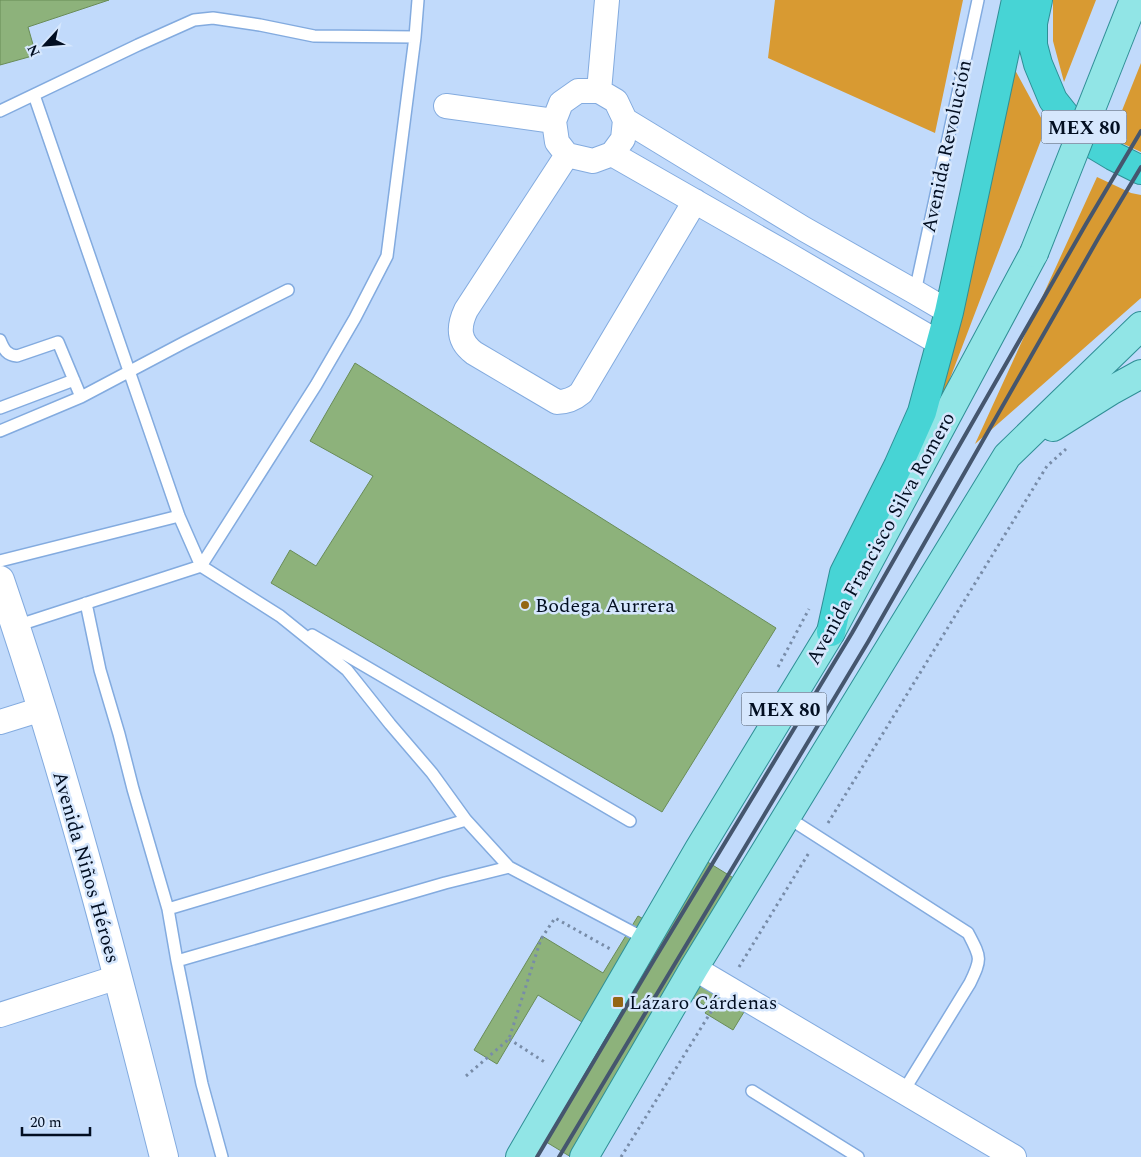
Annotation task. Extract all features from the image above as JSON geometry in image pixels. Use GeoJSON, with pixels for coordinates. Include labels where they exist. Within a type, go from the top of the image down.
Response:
{"type":"FeatureCollection","features":[{"type":"Feature","properties":{"kind":"highway"},"geometry":{"type":"LineString","coordinates":[[830,632],[844,573],[898,466],[922,412],[949,312],[1016,0]]}},
{"type":"Feature","properties":{"kind":"highway"},"geometry":{"type":"LineString","coordinates":[[1038,0],[1033,23],[1033,45],[1038,64],[1053,100],[1076,129],[1093,144],[1141,170]]}},
{"type":"Feature","properties":{"kind":"main road","name":"Avenida Francisco Silva Romero"},"geometry":{"type":"LineString","coordinates":[[520,1157],[699,849],[830,632],[1034,253],[1134,0]]}},
{"type":"Feature","properties":{"kind":"main road","name":"MEX 80"},"geometry":{"type":"LineString","coordinates":[[584,1157],[694,968],[1007,456],[1141,326]]}},
{"type":"Feature","properties":{"kind":"main road"},"geometry":{"type":"LineString","coordinates":[[1007,456],[1141,374]]}},
{"type":"Feature","properties":{"kind":"street"},"geometry":{"type":"LineString","coordinates":[[599,90],[607,0]]}},
{"type":"Feature","properties":{"kind":"street"},"geometry":{"type":"LineString","coordinates":[[599,90],[616,101],[625,120],[623,139],[612,154],[592,161],[567,155],[557,142],[554,122],[561,103],[578,91],[599,90]]}},
{"type":"Feature","properties":{"kind":"street"},"geometry":{"type":"LineString","coordinates":[[446,106],[554,122]]}},
{"type":"Feature","properties":{"kind":"street"},"geometry":{"type":"LineString","coordinates":[[625,120],[804,229],[949,312]]}},
{"type":"Feature","properties":{"kind":"street"},"geometry":{"type":"LineString","coordinates":[[612,154],[940,344]]}},
{"type":"Feature","properties":{"kind":"street"},"geometry":{"type":"LineString","coordinates":[[567,155],[466,310],[462,319],[460,333],[466,347],[474,353],[557,402],[564,402],[580,393],[695,201]]}},
{"type":"Feature","properties":{"kind":"street"},"geometry":{"type":"LineString","coordinates":[[787,254],[804,229]]}},
{"type":"Feature","properties":{"kind":"street","name":"Avenida Niños Héroes"},"geometry":{"type":"LineString","coordinates":[[0,580],[42,709],[118,977],[164,1157]]}},
{"type":"Feature","properties":{"kind":"street"},"geometry":{"type":"LineString","coordinates":[[0,722],[42,709]]}},
{"type":"Feature","properties":{"kind":"street"},"geometry":{"type":"LineString","coordinates":[[694,968],[1014,1157]]}},
{"type":"Feature","properties":{"kind":"street"},"geometry":{"type":"LineString","coordinates":[[0,1015],[118,977]]}},
{"type":"Feature","properties":{"kind":"lane"},"geometry":{"type":"LineString","coordinates":[[16,626],[201,566],[316,385],[355,318],[387,256],[418,0]]}},
{"type":"Feature","properties":{"kind":"lane","name":"Avenida Revolución"},"geometry":{"type":"LineString","coordinates":[[915,292],[978,0]]}},
{"type":"Feature","properties":{"kind":"lane"},"geometry":{"type":"LineString","coordinates":[[0,111],[194,20],[213,18],[314,36],[415,37]]}},
{"type":"Feature","properties":{"kind":"lane"},"geometry":{"type":"LineString","coordinates":[[34,95],[179,516],[201,566],[280,616],[630,821]]}},
{"type":"Feature","properties":{"kind":"lane"},"geometry":{"type":"LineString","coordinates":[[0,431],[81,397],[288,290]]}},
{"type":"Feature","properties":{"kind":"lane"},"geometry":{"type":"LineString","coordinates":[[0,340],[4,350],[12,356],[58,342],[81,397]]}},
{"type":"Feature","properties":{"kind":"lane"},"geometry":{"type":"LineString","coordinates":[[0,408],[74,380]]}},
{"type":"Feature","properties":{"kind":"lane"},"geometry":{"type":"LineString","coordinates":[[0,561],[179,516]]}},
{"type":"Feature","properties":{"kind":"lane"},"geometry":{"type":"LineString","coordinates":[[86,603],[100,670],[168,910],[202,1084],[222,1157]]}},
{"type":"Feature","properties":{"kind":"lane"},"geometry":{"type":"LineString","coordinates":[[280,616],[347,670],[432,773],[466,820],[509,867],[634,933],[648,938]]}},
{"type":"Feature","properties":{"kind":"lane"},"geometry":{"type":"LineString","coordinates":[[787,817],[968,933],[978,953],[979,965],[970,983],[903,1092]]}},
{"type":"Feature","properties":{"kind":"lane"},"geometry":{"type":"LineString","coordinates":[[168,910],[466,820]]}},
{"type":"Feature","properties":{"kind":"lane"},"geometry":{"type":"LineString","coordinates":[[177,961],[445,882],[509,867]]}},
{"type":"Feature","properties":{"kind":"lane"},"geometry":{"type":"LineString","coordinates":[[752,1092],[858,1157]]}},
{"type":"Feature","properties":{"kind":"path"},"geometry":{"type":"LineString","coordinates":[[621,1157],[1048,466],[1069,446]]}},
{"type":"Feature","properties":{"kind":"path"},"geometry":{"type":"LineString","coordinates":[[466,1076],[509,1039],[541,939],[556,918],[620,955]]}},
{"type":"Feature","properties":{"kind":"path"},"geometry":{"type":"LineString","coordinates":[[509,1039],[553,1068]]}},
{"type":"Feature","properties":{"kind":"shaded area"},"geometry":{"type":"Polygon","coordinates":[[[775,0],[963,0],[935,133],[768,58],[775,0]]]}},
{"type":"Feature","properties":{"kind":"shaded area"},"geometry":{"type":"Polygon","coordinates":[[[1053,0],[1096,0],[1064,82],[1053,41],[1053,0]]]}},
{"type":"Feature","properties":{"kind":"shaded area"},"geometry":{"type":"Polygon","coordinates":[[[1141,63],[1141,152],[1111,138],[1141,63]]]}},
{"type":"Feature","properties":{"kind":"shaded area"},"geometry":{"type":"Polygon","coordinates":[[[1014,68],[1046,127],[938,410],[1014,68]]]}},
{"type":"Feature","properties":{"kind":"shaded area"},"geometry":{"type":"Polygon","coordinates":[[[1097,177],[1131,193],[1141,195],[1141,298],[975,444],[1097,177]]]}},
{"type":"Feature","properties":{"kind":"building"},"geometry":{"type":"Polygon","coordinates":[[[0,0],[109,0],[28,27],[36,55],[0,65],[0,0]]]}},
{"type":"Feature","properties":{"kind":"building","name":"Bodega Aurrera"},"geometry":{"type":"Polygon","coordinates":[[[355,363],[776,628],[662,812],[271,583],[290,550],[316,566],[373,476],[310,441],[355,363]]]}},
{"type":"Feature","properties":{"kind":"building","name":"Lázaro Cárdenas"},"geometry":{"type":"Polygon","coordinates":[[[693,853],[740,882],[696,955],[755,994],[733,1030],[705,1013],[709,1008],[690,996],[571,1157],[528,1131],[580,1046],[572,1040],[582,1022],[538,995],[497,1064],[474,1050],[542,936],[603,973],[638,916],[651,923],[693,853]]]}},
{"type":"Feature","properties":{"kind":"railway"},"geometry":{"type":"LineString","coordinates":[[537,1157],[852,633],[1141,131]]}},
{"type":"Feature","properties":{"kind":"railway"},"geometry":{"type":"LineString","coordinates":[[559,1157],[868,642],[1099,237],[1141,167]]}},
{"type":"Feature","properties":{"kind":"place","name":"Bodega Aurrera"},"geometry":{"type":"Point","coordinates":[525,605]}},
{"type":"Feature","properties":{"kind":"place","name":"Lázaro Cárdenas"},"geometry":{"type":"Point","coordinates":[618,1002]}}]}
